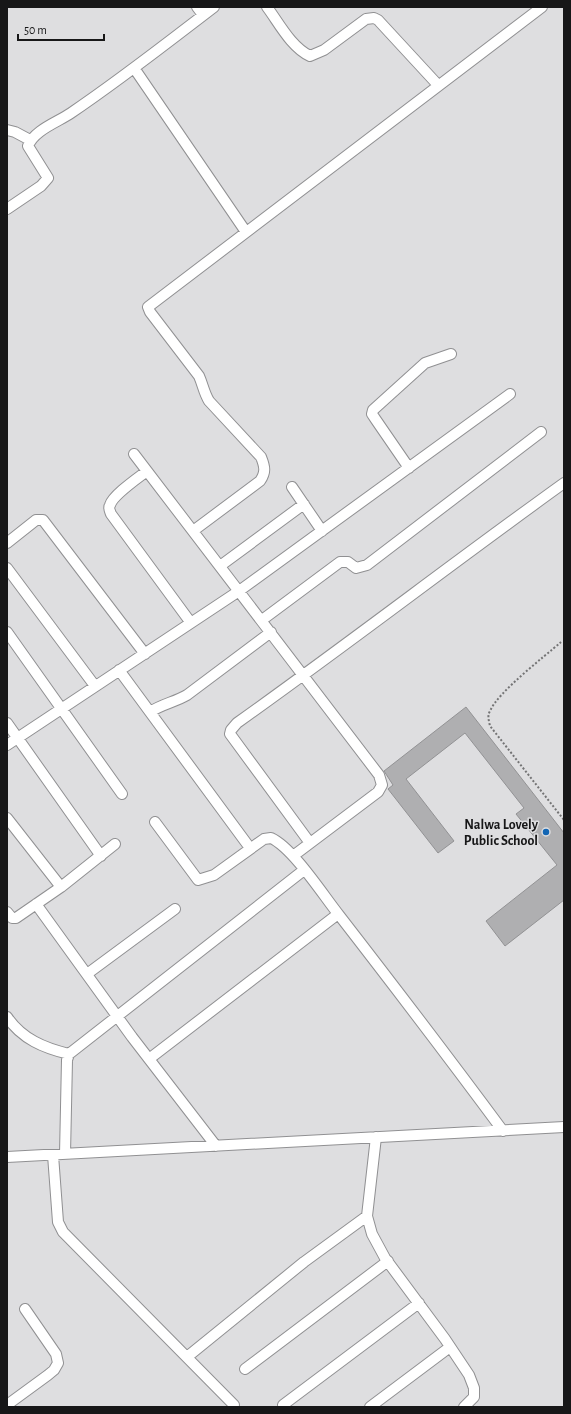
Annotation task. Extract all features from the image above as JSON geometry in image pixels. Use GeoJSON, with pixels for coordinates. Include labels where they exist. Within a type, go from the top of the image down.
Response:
{"type":"FeatureCollection","features":[{"type":"Feature","properties":{"kind":"street"},"geometry":{"type":"LineString","coordinates":[[7,209],[41,186],[48,178],[28,146],[30,140],[134,68],[200,11],[214,7]]}},
{"type":"Feature","properties":{"kind":"street"},"geometry":{"type":"LineString","coordinates":[[267,7],[294,43],[303,53],[310,56],[324,50],[366,19],[374,18],[378,20],[438,85]]}},
{"type":"Feature","properties":{"kind":"street"},"geometry":{"type":"LineString","coordinates":[[193,531],[260,481],[265,474],[265,466],[261,457],[209,401],[203,392],[203,385],[199,376],[150,312],[148,307],[151,303],[407,111],[438,85],[542,7]]}},
{"type":"Feature","properties":{"kind":"street"},"geometry":{"type":"LineString","coordinates":[[134,68],[246,232]]}},
{"type":"Feature","properties":{"kind":"street"},"geometry":{"type":"LineString","coordinates":[[7,130],[15,132],[30,140]]}},
{"type":"Feature","properties":{"kind":"street"},"geometry":{"type":"LineString","coordinates":[[409,468],[372,414],[373,410],[425,363],[450,354]]}},
{"type":"Feature","properties":{"kind":"street"},"geometry":{"type":"LineString","coordinates":[[7,745],[239,591],[510,394]]}},
{"type":"Feature","properties":{"kind":"street"},"geometry":{"type":"LineString","coordinates":[[262,620],[340,562],[348,562],[356,568],[367,565],[541,432]]}},
{"type":"Feature","properties":{"kind":"street"},"geometry":{"type":"LineString","coordinates":[[134,454],[379,775],[382,785],[378,792],[293,856]]}},
{"type":"Feature","properties":{"kind":"street"},"geometry":{"type":"LineString","coordinates":[[147,471],[117,496],[110,504],[109,508],[191,623]]}},
{"type":"Feature","properties":{"kind":"street"},"geometry":{"type":"LineString","coordinates":[[310,843],[230,734],[231,730],[237,723],[564,482]]}},
{"type":"Feature","properties":{"kind":"street"},"geometry":{"type":"LineString","coordinates":[[292,486],[322,531]]}},
{"type":"Feature","properties":{"kind":"street"},"geometry":{"type":"LineString","coordinates":[[220,566],[304,504]]}},
{"type":"Feature","properties":{"kind":"street"},"geometry":{"type":"LineString","coordinates":[[7,543],[36,520],[43,520],[145,654]]}},
{"type":"Feature","properties":{"kind":"street"},"geometry":{"type":"LineString","coordinates":[[7,568],[96,686]]}},
{"type":"Feature","properties":{"kind":"street"},"geometry":{"type":"LineString","coordinates":[[7,632],[122,794]]}},
{"type":"Feature","properties":{"kind":"street"},"geometry":{"type":"LineString","coordinates":[[150,712],[162,704],[176,701],[187,695],[271,632]]}},
{"type":"Feature","properties":{"kind":"street"},"geometry":{"type":"LineString","coordinates":[[119,670],[250,848]]}},
{"type":"Feature","properties":{"kind":"street"},"geometry":{"type":"LineString","coordinates":[[7,723],[101,856]]}},
{"type":"Feature","properties":{"kind":"street"},"geometry":{"type":"LineString","coordinates":[[7,818],[61,887]]}},
{"type":"Feature","properties":{"kind":"street"},"geometry":{"type":"LineString","coordinates":[[155,822],[198,880],[214,875],[250,848],[264,840],[271,838],[279,842],[293,856],[408,1003],[503,1131]]}},
{"type":"Feature","properties":{"kind":"street"},"geometry":{"type":"LineString","coordinates":[[7,912],[12,918],[16,918],[61,887],[114,844]]}},
{"type":"Feature","properties":{"kind":"street"},"geometry":{"type":"LineString","coordinates":[[65,1154],[67,1060],[69,1054],[304,870]]}},
{"type":"Feature","properties":{"kind":"street"},"geometry":{"type":"LineString","coordinates":[[36,904],[116,1016],[216,1146]]}},
{"type":"Feature","properties":{"kind":"street"},"geometry":{"type":"LineString","coordinates":[[87,974],[175,909]]}},
{"type":"Feature","properties":{"kind":"street"},"geometry":{"type":"LineString","coordinates":[[149,1059],[338,914]]}},
{"type":"Feature","properties":{"kind":"street"},"geometry":{"type":"LineString","coordinates":[[7,1017],[29,1039],[48,1049],[69,1054]]}},
{"type":"Feature","properties":{"kind":"street"},"geometry":{"type":"LineString","coordinates":[[7,1157],[564,1127]]}},
{"type":"Feature","properties":{"kind":"street"},"geometry":{"type":"LineString","coordinates":[[376,1138],[367,1216],[372,1234],[388,1261],[450,1346],[469,1375],[474,1388],[474,1397],[464,1407]]}},
{"type":"Feature","properties":{"kind":"street"},"geometry":{"type":"LineString","coordinates":[[53,1154],[58,1222],[63,1232],[234,1405]]}},
{"type":"Feature","properties":{"kind":"street"},"geometry":{"type":"LineString","coordinates":[[187,1356],[304,1262],[367,1216]]}},
{"type":"Feature","properties":{"kind":"street"},"geometry":{"type":"LineString","coordinates":[[245,1369],[388,1261]]}},
{"type":"Feature","properties":{"kind":"street"},"geometry":{"type":"LineString","coordinates":[[283,1405],[419,1303]]}},
{"type":"Feature","properties":{"kind":"street"},"geometry":{"type":"LineString","coordinates":[[7,1405],[48,1375],[54,1370],[58,1363],[56,1354],[25,1310]]}},
{"type":"Feature","properties":{"kind":"street"},"geometry":{"type":"LineString","coordinates":[[370,1407],[450,1346]]}},
{"type":"Feature","properties":{"kind":"path"},"geometry":{"type":"LineString","coordinates":[[561,642],[500,697],[489,711],[488,719],[490,726],[564,820]]}},
{"type":"Feature","properties":{"kind":"building"},"geometry":{"type":"Polygon","coordinates":[[[466,707],[564,833],[564,900],[505,946],[486,921],[557,865],[516,814],[524,808],[465,733],[406,779],[454,841],[438,853],[388,789],[393,785],[384,771],[466,707]]]}},
{"type":"Feature","properties":{"kind":"place","name":"Nalwa Lovely Public School"},"geometry":{"type":"Point","coordinates":[546,832]}}]}
